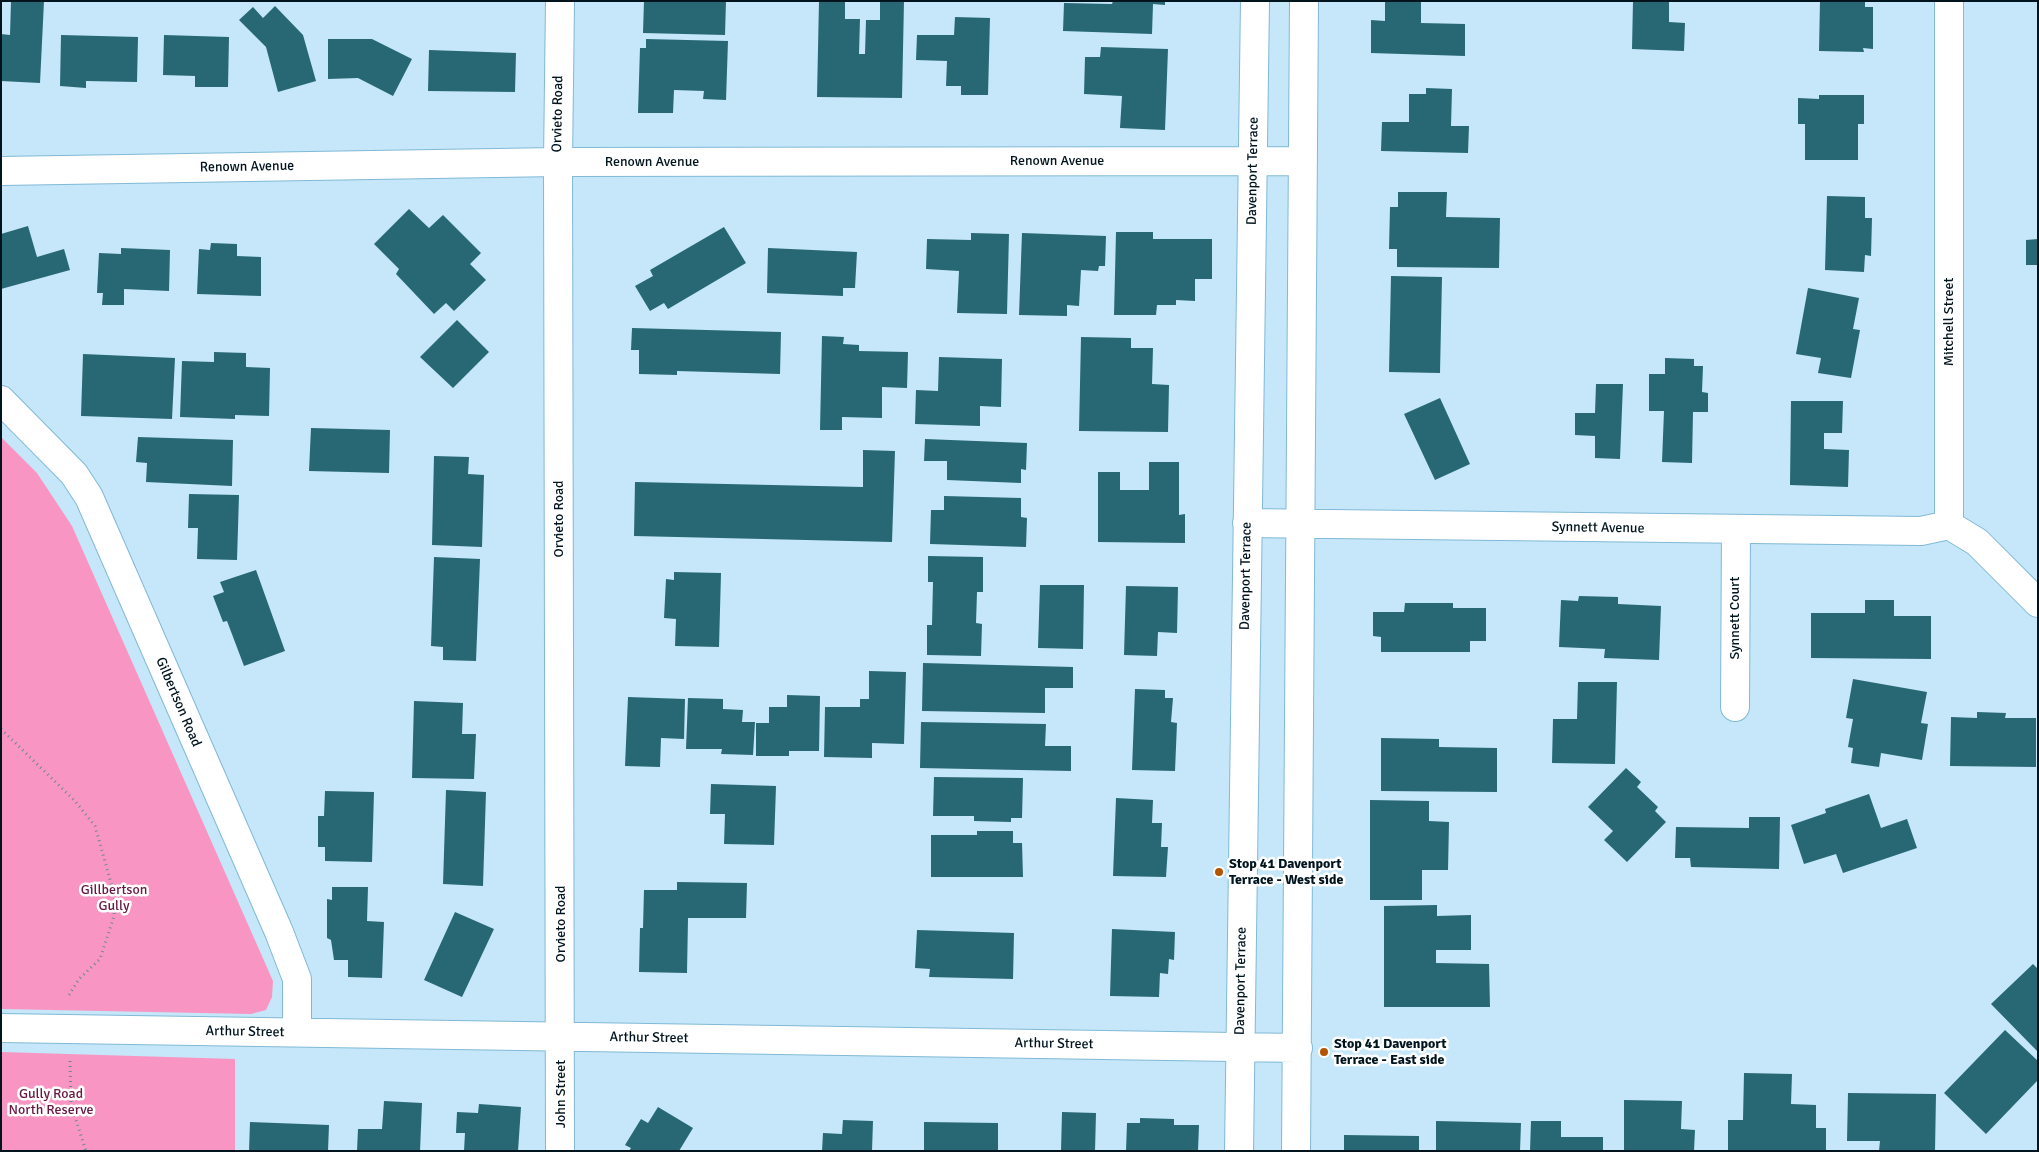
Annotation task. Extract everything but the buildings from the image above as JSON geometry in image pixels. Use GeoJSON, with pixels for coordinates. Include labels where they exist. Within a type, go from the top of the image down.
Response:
{"type":"FeatureCollection","features":[{"type":"Feature","properties":{"kind":"street","name":"Orvieto Road"},"geometry":{"type":"LineString","coordinates":[[560,1],[558,162],[561,1037]]}},
{"type":"Feature","properties":{"kind":"street","name":"Davenport Terrace"},"geometry":{"type":"LineString","coordinates":[[1239,1151],[1247,523],[1254,161],[1254,1]]}},
{"type":"Feature","properties":{"kind":"street"},"geometry":{"type":"LineString","coordinates":[[1296,1151],[1304,1]]}},
{"type":"Feature","properties":{"kind":"street","name":"Mitchell Street"},"geometry":{"type":"LineString","coordinates":[[1949,1],[1949,525]]}},
{"type":"Feature","properties":{"kind":"street","name":"Renown Avenue"},"geometry":{"type":"LineString","coordinates":[[1,171],[558,162],[1303,161]]}},
{"type":"Feature","properties":{"kind":"street","name":"Gilbertson Road"},"geometry":{"type":"LineString","coordinates":[[1,400],[74,474],[89,497],[279,932],[297,979],[297,1032]]}},
{"type":"Feature","properties":{"kind":"street","name":"Synnett Avenue"},"geometry":{"type":"LineString","coordinates":[[1247,523],[1921,531],[1949,525]]}},
{"type":"Feature","properties":{"kind":"street"},"geometry":{"type":"LineString","coordinates":[[1949,525],[1977,542],[2038,603]]}},
{"type":"Feature","properties":{"kind":"street","name":"Synnett Court"},"geometry":{"type":"LineString","coordinates":[[1735,707],[1736,530]]}},
{"type":"Feature","properties":{"kind":"street","name":"Arthur Street"},"geometry":{"type":"LineString","coordinates":[[1,1028],[1298,1048]]}},
{"type":"Feature","properties":{"kind":"street","name":"John Street"},"geometry":{"type":"LineString","coordinates":[[560,1151],[561,1037]]}},
{"type":"Feature","properties":{"kind":"path"},"geometry":{"type":"LineString","coordinates":[[1,730],[75,801],[95,826],[115,897],[114,916],[100,959],[79,979],[66,999],[72,1105],[86,1151]]}},
{"type":"Feature","properties":{"kind":"green space","name":"Gillbertson Gully"},"geometry":{"type":"Polygon","coordinates":[[[1,437],[37,473],[72,526],[273,981],[272,997],[266,1010],[251,1014],[1,1009],[1,437]]]}},
{"type":"Feature","properties":{"kind":"green space","name":"Gully Road North Reserve"},"geometry":{"type":"Polygon","coordinates":[[[1,1052],[235,1059],[235,1151],[1,1151],[1,1052]]]}},
{"type":"Feature","properties":{"kind":"place","name":"Stop 41 Davenport Terrace - West side"},"geometry":{"type":"Point","coordinates":[1219,872]}},
{"type":"Feature","properties":{"kind":"place","name":"Stop 41 Davenport Terrace - East side"},"geometry":{"type":"Point","coordinates":[1324,1052]}}]}
